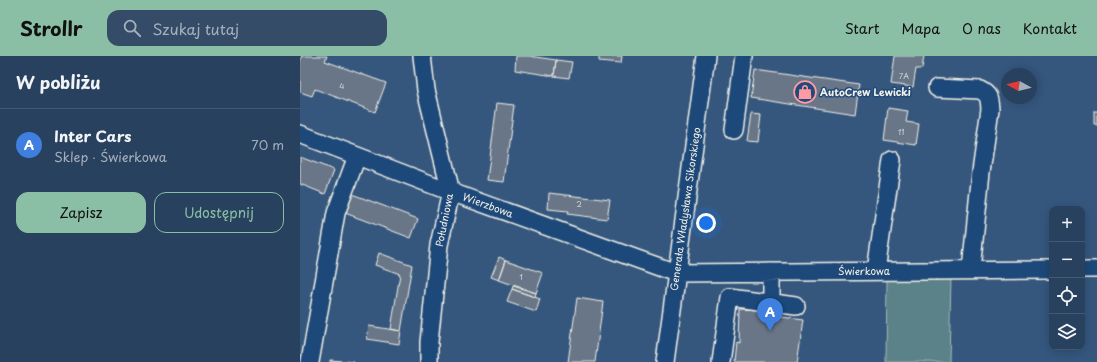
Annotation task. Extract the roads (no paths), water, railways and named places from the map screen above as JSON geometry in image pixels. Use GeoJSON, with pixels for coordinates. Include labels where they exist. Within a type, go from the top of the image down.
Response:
{"type":"FeatureCollection","features":[{"type":"Feature","properties":{"kind":"street","name":"Południowa"},"geometry":{"type":"LineString","coordinates":[[422,56],[426,90],[451,192],[439,245],[429,342],[429,362]]}},
{"type":"Feature","properties":{"kind":"street","name":"Generała Władysława Sikorskiego"},"geometry":{"type":"LineString","coordinates":[[665,362],[706,56]]}},
{"type":"Feature","properties":{"kind":"street"},"geometry":{"type":"LineString","coordinates":[[734,130],[744,56]]}},
{"type":"Feature","properties":{"kind":"street"},"geometry":{"type":"LineString","coordinates":[[936,88],[980,90],[986,93],[989,99],[990,109],[978,199],[971,270]]}},
{"type":"Feature","properties":{"kind":"street","name":"Wierzbowa"},"geometry":{"type":"LineString","coordinates":[[300,134],[451,192],[676,273]]}},
{"type":"Feature","properties":{"kind":"street"},"geometry":{"type":"LineString","coordinates":[[310,362],[336,213],[357,156]]}},
{"type":"Feature","properties":{"kind":"street"},"geometry":{"type":"LineString","coordinates":[[876,271],[892,160]]}},
{"type":"Feature","properties":{"kind":"street"},"geometry":{"type":"LineString","coordinates":[[1085,269],[1097,269]]}},
{"type":"Feature","properties":{"kind":"street","name":"Świerkowa"},"geometry":{"type":"LineString","coordinates":[[676,273],[1049,270]]}},
{"type":"Feature","properties":{"kind":"street"},"geometry":{"type":"LineString","coordinates":[[771,272],[771,302]]}},
{"type":"Feature","properties":{"kind":"street"},"geometry":{"type":"LineString","coordinates":[[721,362],[730,297],[796,306]]}},
{"type":"Feature","properties":{"kind":"place","name":"AutoCrew Lewicki"},"geometry":{"type":"Point","coordinates":[805,92]}},
{"type":"Feature","properties":{"kind":"place","name":"Inter Cars"},"geometry":{"type":"Point","coordinates":[770,331]}}]}
